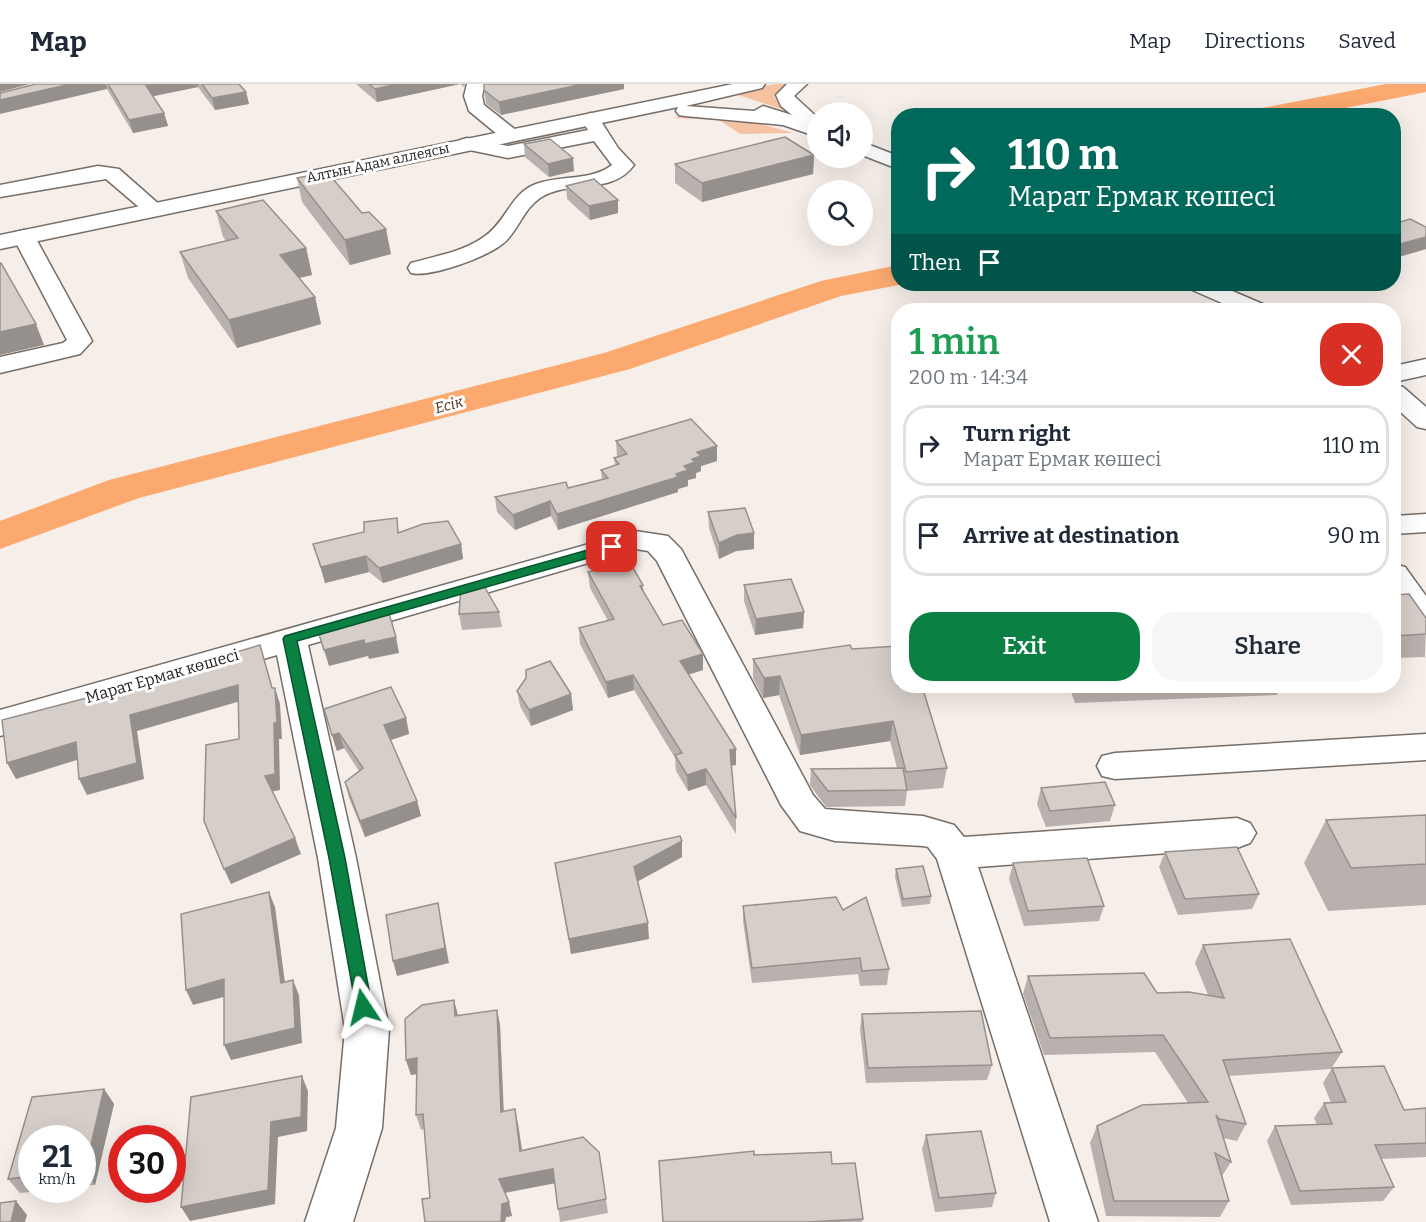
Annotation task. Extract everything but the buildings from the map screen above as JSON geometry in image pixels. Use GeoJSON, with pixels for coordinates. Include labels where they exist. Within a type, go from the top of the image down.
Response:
{"type":"FeatureCollection","features":[{"type":"Feature","properties":{"kind":"main road"},"geometry":{"type":"LineString","coordinates":[[476,84],[473,96],[475,107],[510,135]]}},
{"type":"Feature","properties":{"kind":"main road"},"geometry":{"type":"LineString","coordinates":[[627,114],[662,94],[665,90],[663,84]]}},
{"type":"Feature","properties":{"kind":"main road"},"geometry":{"type":"LineString","coordinates":[[691,84],[807,126]]}},
{"type":"Feature","properties":{"kind":"main road","name":"Алтын Адам аллеясы"},"geometry":{"type":"LineString","coordinates":[[0,242],[510,135],[594,127],[627,114],[756,84]]}},
{"type":"Feature","properties":{"kind":"main road"},"geometry":{"type":"LineString","coordinates":[[798,84],[785,95],[787,102],[807,119]]}},
{"type":"Feature","properties":{"kind":"main road"},"geometry":{"type":"LineString","coordinates":[[647,109],[783,119]]}},
{"type":"Feature","properties":{"kind":"main road"},"geometry":{"type":"LineString","coordinates":[[419,268],[479,248],[499,237],[516,208],[542,188],[598,178],[624,165],[610,152],[594,127],[508,152],[467,144]]}},
{"type":"Feature","properties":{"kind":"main road"},"geometry":{"type":"LineString","coordinates":[[873,153],[891,160]]}},
{"type":"Feature","properties":{"kind":"main road"},"geometry":{"type":"LineString","coordinates":[[0,191],[98,172],[112,173],[154,210]]}},
{"type":"Feature","properties":{"kind":"main road"},"geometry":{"type":"LineString","coordinates":[[0,365],[71,349],[80,341],[24,237]]}},
{"type":"Feature","properties":{"kind":"main road"},"geometry":{"type":"LineString","coordinates":[[1214,291],[1241,303]]}},
{"type":"Feature","properties":{"kind":"main road"},"geometry":{"type":"LineString","coordinates":[[1401,372],[1426,367]]}},
{"type":"Feature","properties":{"kind":"main road"},"geometry":{"type":"LineString","coordinates":[[1401,399],[1426,422]]}},
{"type":"Feature","properties":{"kind":"main road"},"geometry":{"type":"LineString","coordinates":[[1401,525],[1426,523]]}},
{"type":"Feature","properties":{"kind":"main road","name":"Марат Ермак көшесі"},"geometry":{"type":"LineString","coordinates":[[0,723],[635,540],[657,543],[670,556],[800,805],[813,821],[835,826],[923,831],[940,836],[954,853]]}},
{"type":"Feature","properties":{"kind":"main road"},"geometry":{"type":"LineString","coordinates":[[1401,584],[1426,619]]}},
{"type":"Feature","properties":{"kind":"main road"},"geometry":{"type":"LineString","coordinates":[[290,639],[337,858],[367,1029],[359,1128],[329,1222]]}},
{"type":"Feature","properties":{"kind":"main road"},"geometry":{"type":"LineString","coordinates":[[1115,766],[1426,747]]}},
{"type":"Feature","properties":{"kind":"main road"},"geometry":{"type":"LineString","coordinates":[[1074,1222],[954,853],[1237,833]]}},
{"type":"Feature","properties":{"kind":"shaded area"},"geometry":{"type":"Polygon","coordinates":[[[774,84],[792,84],[774,96],[779,104],[793,113],[735,94],[774,84]]]}},
{"type":"Feature","properties":{"kind":"shaded area"},"geometry":{"type":"Polygon","coordinates":[[[693,113],[751,121],[793,133],[740,134],[719,120],[673,118],[693,113]]]}},
{"type":"Feature","properties":{"kind":"waterway","name":"Есік"},"geometry":{"type":"LineString","coordinates":[[1303,108],[1426,84]]}},
{"type":"Feature","properties":{"kind":"waterway","name":"Есік"},"geometry":{"type":"LineString","coordinates":[[0,536],[124,489],[617,361],[833,288],[891,276]]}},
{"type":"Feature","properties":{"kind":"route"},"geometry":{"type":"LineString","coordinates":[[363,1007],[337,858],[290,639],[612,547]]}}]}
